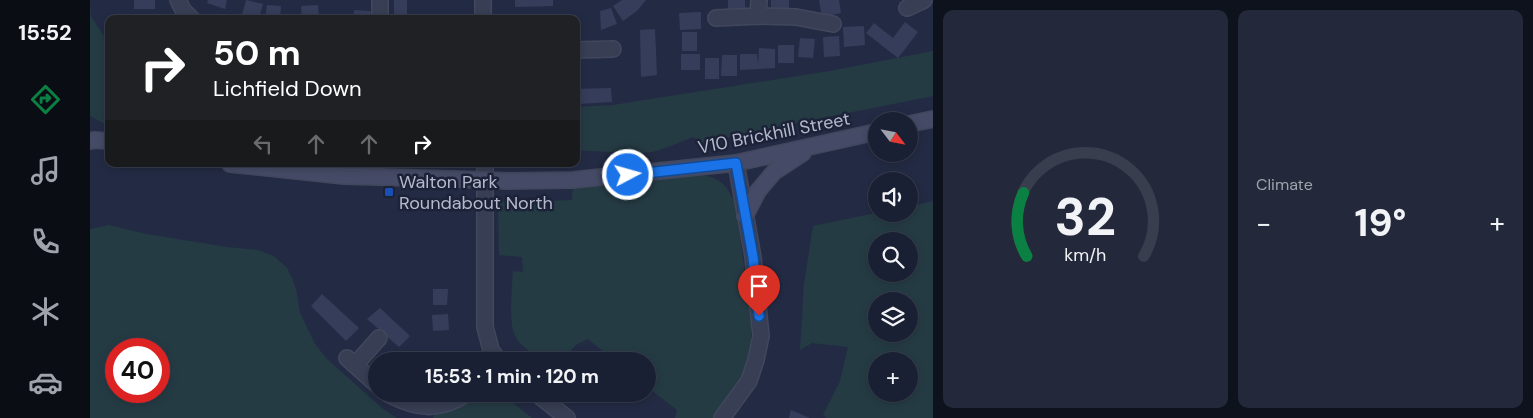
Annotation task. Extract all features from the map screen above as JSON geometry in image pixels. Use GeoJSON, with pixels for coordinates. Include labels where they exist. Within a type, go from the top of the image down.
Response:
{"type":"FeatureCollection","features":[{"type":"Feature","properties":{"kind":"street"},"geometry":{"type":"LineString","coordinates":[[178,0],[188,15]]}},
{"type":"Feature","properties":{"kind":"street"},"geometry":{"type":"LineString","coordinates":[[380,0],[380,15]]}},
{"type":"Feature","properties":{"kind":"street"},"geometry":{"type":"LineString","coordinates":[[483,0],[484,15]]}},
{"type":"Feature","properties":{"kind":"street"},"geometry":{"type":"LineString","coordinates":[[758,16],[759,0]]}},
{"type":"Feature","properties":{"kind":"street"},"geometry":{"type":"LineString","coordinates":[[907,8],[924,0]]}},
{"type":"Feature","properties":{"kind":"street"},"geometry":{"type":"LineString","coordinates":[[716,18],[796,17],[833,24]]}},
{"type":"Feature","properties":{"kind":"street"},"geometry":{"type":"LineString","coordinates":[[580,50],[613,49]]}},
{"type":"Feature","properties":{"kind":"street"},"geometry":{"type":"LineString","coordinates":[[918,122],[933,119]]}},
{"type":"Feature","properties":{"kind":"street","name":"V10 Brickhill Street"},"geometry":{"type":"LineString","coordinates":[[258,167],[344,176],[508,181],[573,180],[736,163],[868,134]]}},
{"type":"Feature","properties":{"kind":"street"},"geometry":{"type":"LineString","coordinates":[[745,216],[758,191],[774,172],[815,145]]}},
{"type":"Feature","properties":{"kind":"street"},"geometry":{"type":"LineString","coordinates":[[722,418],[748,380],[756,360],[760,336],[753,257],[736,163]]}},
{"type":"Feature","properties":{"kind":"street"},"geometry":{"type":"LineString","coordinates":[[485,167],[485,328],[492,352]]}},
{"type":"Feature","properties":{"kind":"street"},"geometry":{"type":"LineString","coordinates":[[368,377],[351,361],[380,338]]}},
{"type":"Feature","properties":{"kind":"street"},"geometry":{"type":"LineString","coordinates":[[406,402],[436,407],[453,402]]}},
{"type":"Feature","properties":{"kind":"street"},"geometry":{"type":"LineString","coordinates":[[547,402],[567,418]]}},
{"type":"Feature","properties":{"kind":"shaded area"},"geometry":{"type":"Polygon","coordinates":[[[90,0],[91,16],[105,38],[105,124],[90,116],[90,0]]]}},
{"type":"Feature","properties":{"kind":"shaded area"},"geometry":{"type":"Polygon","coordinates":[[[933,51],[933,96],[703,143],[693,137],[652,152],[580,151],[580,107],[613,105],[830,71],[933,51]]]}},
{"type":"Feature","properties":{"kind":"shaded area"},"geometry":{"type":"Polygon","coordinates":[[[696,174],[716,179],[728,190],[735,203],[751,316],[751,339],[745,370],[739,383],[713,418],[675,418],[677,410],[656,394],[656,352],[604,352],[588,339],[577,344],[569,352],[530,352],[519,342],[514,334],[511,303],[513,271],[523,272],[522,257],[499,255],[498,201],[572,200],[573,188],[696,174]]]}},
{"type":"Feature","properties":{"kind":"shaded area"},"geometry":{"type":"Polygon","coordinates":[[[933,201],[933,418],[827,418],[823,415],[840,381],[848,347],[812,343],[800,350],[804,284],[813,226],[868,215],[868,222],[918,222],[918,205],[933,201]]]}},
{"type":"Feature","properties":{"kind":"shaded area"},"geometry":{"type":"Polygon","coordinates":[[[109,225],[146,234],[258,250],[274,256],[287,268],[292,278],[300,313],[315,344],[327,359],[368,396],[368,402],[375,402],[397,418],[90,418],[90,229],[109,225]]]}},
{"type":"Feature","properties":{"kind":"shaded area"},"geometry":{"type":"Polygon","coordinates":[[[448,402],[512,402],[532,418],[433,418],[436,407],[448,402]]]}},
{"type":"Feature","properties":{"kind":"building"},"geometry":{"type":"Polygon","coordinates":[[[134,0],[155,0],[155,9],[134,9],[134,0]]]}},
{"type":"Feature","properties":{"kind":"building"},"geometry":{"type":"Polygon","coordinates":[[[208,0],[227,0],[225,9],[207,3],[208,0]]]}},
{"type":"Feature","properties":{"kind":"building"},"geometry":{"type":"Polygon","coordinates":[[[246,0],[263,4],[260,15],[242,15],[246,0]]]}},
{"type":"Feature","properties":{"kind":"building"},"geometry":{"type":"Polygon","coordinates":[[[394,0],[407,0],[407,15],[394,15],[394,0]]]}},
{"type":"Feature","properties":{"kind":"building"},"geometry":{"type":"Polygon","coordinates":[[[515,0],[553,0],[553,6],[515,7],[515,0]]]}},
{"type":"Feature","properties":{"kind":"building"},"geometry":{"type":"Polygon","coordinates":[[[622,0],[646,0],[638,10],[623,21],[613,6],[622,0]]]}},
{"type":"Feature","properties":{"kind":"building"},"geometry":{"type":"Polygon","coordinates":[[[728,0],[745,0],[745,9],[728,9],[728,0]]]}},
{"type":"Feature","properties":{"kind":"building"},"geometry":{"type":"Polygon","coordinates":[[[771,0],[789,0],[789,10],[771,9],[771,0]]]}},
{"type":"Feature","properties":{"kind":"building"},"geometry":{"type":"Polygon","coordinates":[[[819,0],[839,0],[841,13],[822,17],[819,0]]]}},
{"type":"Feature","properties":{"kind":"building"},"geometry":{"type":"Polygon","coordinates":[[[267,5],[281,6],[280,15],[266,15],[267,5]]]}},
{"type":"Feature","properties":{"kind":"building"},"geometry":{"type":"Polygon","coordinates":[[[318,5],[319,15],[302,15],[301,6],[318,5]]]}},
{"type":"Feature","properties":{"kind":"building"},"geometry":{"type":"Polygon","coordinates":[[[611,8],[617,24],[601,30],[600,11],[611,8]]]}},
{"type":"Feature","properties":{"kind":"building"},"geometry":{"type":"Polygon","coordinates":[[[354,10],[371,11],[370,15],[354,15],[354,10]]]}},
{"type":"Feature","properties":{"kind":"building"},"geometry":{"type":"Polygon","coordinates":[[[701,12],[701,29],[680,30],[679,13],[701,12]]]}},
{"type":"Feature","properties":{"kind":"building"},"geometry":{"type":"Polygon","coordinates":[[[905,22],[918,32],[898,58],[866,33],[874,23],[893,38],[905,22]]]}},
{"type":"Feature","properties":{"kind":"building"},"geometry":{"type":"Polygon","coordinates":[[[864,26],[865,45],[844,47],[843,27],[864,26]]]}},
{"type":"Feature","properties":{"kind":"building"},"geometry":{"type":"Polygon","coordinates":[[[655,29],[657,75],[641,77],[640,30],[655,29]]]}},
{"type":"Feature","properties":{"kind":"building"},"geometry":{"type":"Polygon","coordinates":[[[682,32],[697,32],[697,51],[682,51],[682,32]]]}},
{"type":"Feature","properties":{"kind":"building"},"geometry":{"type":"Polygon","coordinates":[[[839,36],[840,56],[824,57],[823,37],[839,36]]]}},
{"type":"Feature","properties":{"kind":"building"},"geometry":{"type":"Polygon","coordinates":[[[800,38],[815,39],[813,58],[798,57],[800,38]]]}},
{"type":"Feature","properties":{"kind":"building"},"geometry":{"type":"Polygon","coordinates":[[[778,45],[794,45],[794,63],[778,63],[778,45]]]}},
{"type":"Feature","properties":{"kind":"building"},"geometry":{"type":"Polygon","coordinates":[[[759,48],[775,49],[775,68],[740,70],[740,54],[757,54],[758,65],[759,48]]]}},
{"type":"Feature","properties":{"kind":"building"},"geometry":{"type":"Polygon","coordinates":[[[681,54],[700,54],[700,70],[681,70],[681,54]]]}},
{"type":"Feature","properties":{"kind":"building"},"geometry":{"type":"Polygon","coordinates":[[[722,55],[737,55],[737,76],[721,76],[722,55]]]}},
{"type":"Feature","properties":{"kind":"building"},"geometry":{"type":"Polygon","coordinates":[[[705,58],[719,58],[719,79],[705,79],[705,58]]]}},
{"type":"Feature","properties":{"kind":"building"},"geometry":{"type":"Polygon","coordinates":[[[611,88],[612,102],[580,104],[580,89],[611,88]]]}},
{"type":"Feature","properties":{"kind":"building"},"geometry":{"type":"Polygon","coordinates":[[[433,289],[448,289],[447,305],[433,305],[433,289]]]}},
{"type":"Feature","properties":{"kind":"building"},"geometry":{"type":"Polygon","coordinates":[[[322,294],[359,328],[346,341],[311,306],[322,294]]]}},
{"type":"Feature","properties":{"kind":"building"},"geometry":{"type":"Polygon","coordinates":[[[380,308],[410,336],[399,347],[367,319],[380,308]]]}},
{"type":"Feature","properties":{"kind":"building"},"geometry":{"type":"Polygon","coordinates":[[[448,314],[449,330],[433,331],[432,315],[448,314]]]}},
{"type":"Feature","properties":{"kind":"building"},"geometry":{"type":"Polygon","coordinates":[[[791,410],[810,418],[789,418],[791,410]]]}},
{"type":"Feature","properties":{"kind":"place","name":"Walton Park Roundabout North"},"geometry":{"type":"Point","coordinates":[389,192]}},
{"type":"Feature","properties":{"kind":"route"},"geometry":{"type":"LineString","coordinates":[[628,175],[736,163],[753,257],[759,316]]}}]}
